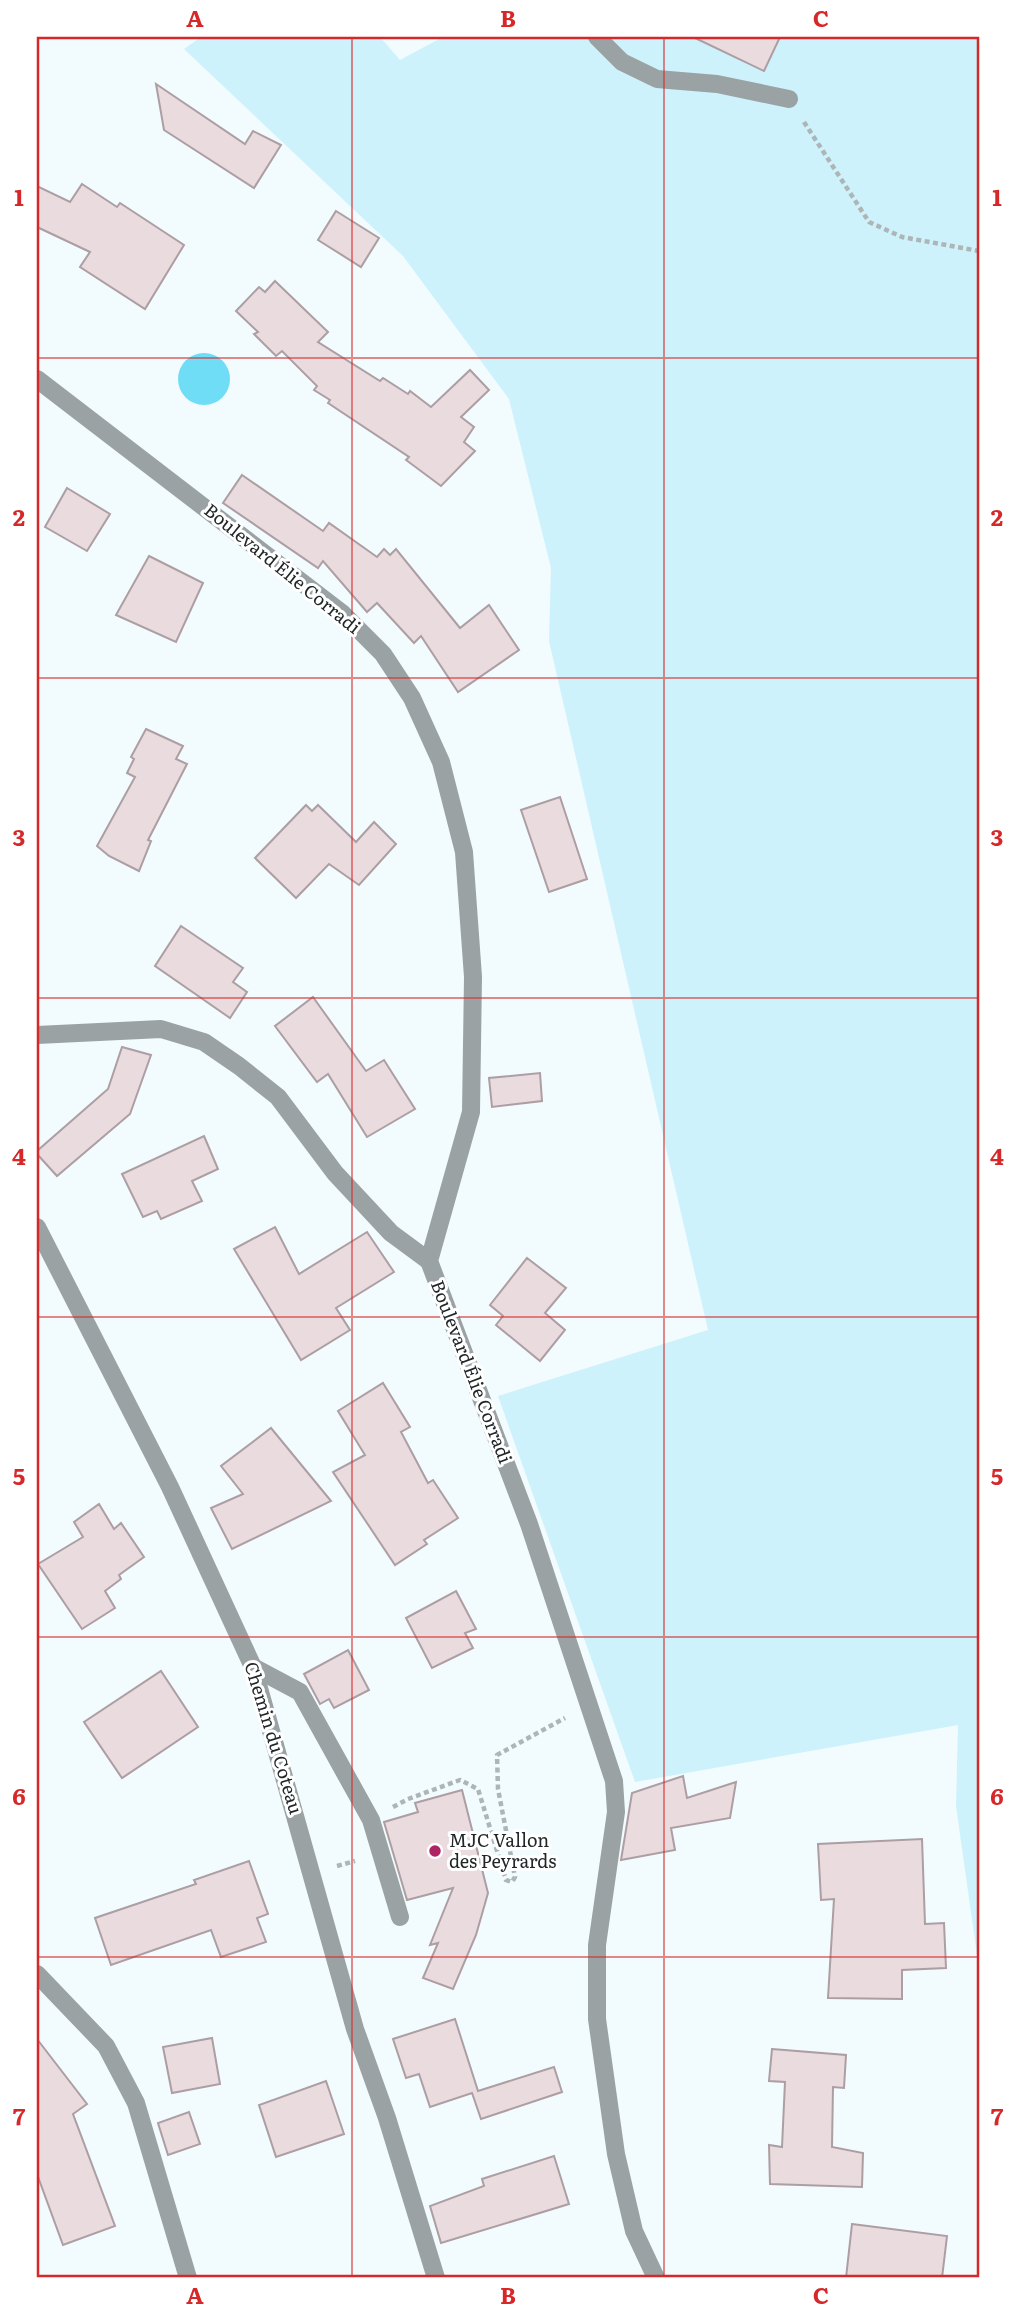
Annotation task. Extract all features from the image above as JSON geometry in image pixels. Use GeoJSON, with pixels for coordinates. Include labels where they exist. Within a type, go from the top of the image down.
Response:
{"type":"FeatureCollection","features":[{"type":"Feature","properties":{"kind":"street"},"geometry":{"type":"LineString","coordinates":[[597,37],[622,62],[657,79],[717,84],[789,99]]}},
{"type":"Feature","properties":{"kind":"street","name":"Boulevard Élie Corradi"},"geometry":{"type":"LineString","coordinates":[[37,379],[343,614],[383,654],[412,698],[442,762],[464,852],[473,977],[473,1068],[471,1112],[429,1261],[529,1524],[614,1781],[615,1812],[597,1945],[597,2019],[616,2154],[634,2231],[656,2278]]}},
{"type":"Feature","properties":{"kind":"street"},"geometry":{"type":"LineString","coordinates":[[37,1035],[161,1028],[204,1042],[278,1097],[335,1172],[391,1233],[429,1261]]}},
{"type":"Feature","properties":{"kind":"street","name":"Chemin du Coteau"},"geometry":{"type":"LineString","coordinates":[[37,1227],[170,1487],[253,1667],[355,2029],[387,2118],[436,2278]]}},
{"type":"Feature","properties":{"kind":"street"},"geometry":{"type":"LineString","coordinates":[[253,1667],[300,1692],[371,1820],[400,1917]]}},
{"type":"Feature","properties":{"kind":"street"},"geometry":{"type":"LineString","coordinates":[[37,1974],[106,2046],[136,2103],[188,2278]]}},
{"type":"Feature","properties":{"kind":"path"},"geometry":{"type":"LineString","coordinates":[[789,99],[869,222],[902,237],[979,251]]}},
{"type":"Feature","properties":{"kind":"path"},"geometry":{"type":"LineString","coordinates":[[408,1799],[460,1780],[478,1789],[506,1880],[512,1882],[515,1877],[498,1789],[497,1755],[588,1705]]}},
{"type":"Feature","properties":{"kind":"path"},"geometry":{"type":"LineString","coordinates":[[312,1872],[380,1855]]}},
{"type":"Feature","properties":{"kind":"shaded area"},"geometry":{"type":"Polygon","coordinates":[[[201,37],[380,37],[400,60],[443,37],[979,37],[979,1969],[956,1806],[958,1725],[635,1782],[498,1396],[708,1330],[549,641],[551,568],[509,399],[403,256],[184,49],[201,37]]]}},
{"type":"Feature","properties":{"kind":"water"},"geometry":{"type":"Polygon","coordinates":[[[204,353],[214,355],[222,361],[228,369],[228,389],[222,397],[214,403],[204,405],[194,403],[186,397],[180,389],[178,379],[180,369],[186,361],[194,355],[204,353]]]}},
{"type":"Feature","properties":{"kind":"building"},"geometry":{"type":"Polygon","coordinates":[[[693,37],[780,37],[764,71],[693,37]]]}},
{"type":"Feature","properties":{"kind":"building"},"geometry":{"type":"Polygon","coordinates":[[[156,84],[245,144],[253,131],[281,145],[254,188],[164,130],[156,84]]]}},
{"type":"Feature","properties":{"kind":"building"},"geometry":{"type":"Polygon","coordinates":[[[82,184],[117,207],[120,203],[184,245],[145,309],[80,267],[90,252],[37,227],[37,186],[70,202],[82,184]]]}},
{"type":"Feature","properties":{"kind":"building"},"geometry":{"type":"Polygon","coordinates":[[[336,211],[379,238],[361,267],[318,240],[336,211]]]}},
{"type":"Feature","properties":{"kind":"building"},"geometry":{"type":"Polygon","coordinates":[[[275,281],[328,332],[318,342],[380,381],[383,378],[408,394],[410,391],[431,407],[470,370],[489,390],[461,417],[474,427],[464,442],[475,451],[441,486],[406,460],[409,457],[328,403],[330,400],[314,390],[317,386],[282,351],[276,356],[254,334],[258,332],[236,311],[259,287],[265,292],[275,281]]]}},
{"type":"Feature","properties":{"kind":"building"},"geometry":{"type":"Polygon","coordinates":[[[242,475],[323,531],[329,523],[377,557],[384,549],[390,555],[396,549],[460,628],[489,605],[519,650],[458,692],[421,636],[414,643],[377,603],[367,612],[323,561],[318,568],[223,503],[242,475]]]}},
{"type":"Feature","properties":{"kind":"building"},"geometry":{"type":"Polygon","coordinates":[[[67,488],[110,514],[87,551],[45,527],[67,488]]]}},
{"type":"Feature","properties":{"kind":"building"},"geometry":{"type":"Polygon","coordinates":[[[149,556],[203,583],[176,642],[116,615],[149,556]]]}},
{"type":"Feature","properties":{"kind":"building"},"geometry":{"type":"Polygon","coordinates":[[[146,729],[183,746],[176,759],[187,764],[148,840],[151,841],[139,871],[109,856],[97,846],[135,777],[127,773],[134,759],[131,757],[146,729]]]}},
{"type":"Feature","properties":{"kind":"building"},"geometry":{"type":"Polygon","coordinates":[[[560,797],[587,879],[549,892],[521,810],[560,797]]]}},
{"type":"Feature","properties":{"kind":"building"},"geometry":{"type":"Polygon","coordinates":[[[306,805],[312,811],[318,805],[356,842],[374,822],[396,844],[359,885],[329,864],[296,898],[255,858],[306,805]]]}},
{"type":"Feature","properties":{"kind":"building"},"geometry":{"type":"Polygon","coordinates":[[[181,926],[243,968],[233,982],[247,992],[230,1018],[155,966],[181,926]]]}},
{"type":"Feature","properties":{"kind":"building"},"geometry":{"type":"Polygon","coordinates":[[[313,997],[366,1071],[384,1060],[415,1109],[367,1137],[328,1074],[317,1082],[275,1026],[313,997]]]}},
{"type":"Feature","properties":{"kind":"building"},"geometry":{"type":"Polygon","coordinates":[[[122,1047],[151,1055],[130,1114],[57,1176],[37,1151],[108,1089],[122,1047]]]}},
{"type":"Feature","properties":{"kind":"building"},"geometry":{"type":"Polygon","coordinates":[[[540,1073],[542,1101],[492,1107],[489,1078],[540,1073]]]}},
{"type":"Feature","properties":{"kind":"building"},"geometry":{"type":"Polygon","coordinates":[[[204,1136],[218,1169],[192,1181],[202,1201],[161,1219],[157,1211],[143,1217],[122,1174],[204,1136]]]}},
{"type":"Feature","properties":{"kind":"building"},"geometry":{"type":"Polygon","coordinates":[[[275,1227],[299,1274],[367,1232],[394,1272],[336,1308],[350,1330],[301,1360],[234,1249],[275,1227]]]}},
{"type":"Feature","properties":{"kind":"building"},"geometry":{"type":"Polygon","coordinates":[[[527,1258],[566,1288],[545,1313],[565,1330],[540,1361],[496,1325],[503,1316],[490,1305],[527,1258]]]}},
{"type":"Feature","properties":{"kind":"building"},"geometry":{"type":"Polygon","coordinates":[[[383,1383],[410,1427],[401,1432],[428,1483],[433,1480],[458,1518],[424,1540],[427,1544],[395,1565],[333,1472],[365,1455],[338,1411],[383,1383]]]}},
{"type":"Feature","properties":{"kind":"building"},"geometry":{"type":"Polygon","coordinates":[[[271,1428],[331,1501],[232,1549],[211,1508],[243,1494],[221,1466],[271,1428]]]}},
{"type":"Feature","properties":{"kind":"building"},"geometry":{"type":"Polygon","coordinates":[[[99,1504],[114,1529],[121,1523],[144,1557],[119,1575],[121,1579],[105,1591],[115,1608],[82,1629],[38,1564],[83,1537],[74,1522],[99,1504]]]}},
{"type":"Feature","properties":{"kind":"building"},"geometry":{"type":"Polygon","coordinates":[[[456,1591],[476,1629],[465,1633],[473,1648],[432,1668],[406,1618],[456,1591]]]}},
{"type":"Feature","properties":{"kind":"building"},"geometry":{"type":"Polygon","coordinates":[[[348,1650],[369,1690],[334,1708],[329,1699],[320,1704],[304,1674],[348,1650]]]}},
{"type":"Feature","properties":{"kind":"building"},"geometry":{"type":"Polygon","coordinates":[[[161,1671],[198,1727],[122,1778],[84,1722],[161,1671]]]}},
{"type":"Feature","properties":{"kind":"building"},"geometry":{"type":"Polygon","coordinates":[[[683,1776],[687,1798],[736,1782],[730,1818],[671,1828],[675,1850],[621,1860],[632,1793],[683,1776]]]}},
{"type":"Feature","properties":{"kind":"building","name":"MJC Vallon des Peyrards"},"geometry":{"type":"Polygon","coordinates":[[[462,1790],[488,1893],[476,1935],[453,1989],[423,1978],[438,1943],[430,1945],[453,1888],[407,1900],[384,1822],[418,1812],[415,1803],[462,1790]]]}},
{"type":"Feature","properties":{"kind":"building"},"geometry":{"type":"Polygon","coordinates":[[[922,1839],[925,1924],[944,1923],[946,1968],[902,1970],[902,1999],[828,1998],[834,1899],[821,1900],[818,1844],[922,1839]]]}},
{"type":"Feature","properties":{"kind":"building"},"geometry":{"type":"Polygon","coordinates":[[[249,1861],[268,1914],[257,1918],[266,1942],[221,1957],[211,1930],[111,1965],[95,1918],[196,1884],[194,1880],[249,1861]]]}},
{"type":"Feature","properties":{"kind":"building"},"geometry":{"type":"Polygon","coordinates":[[[455,2019],[478,2091],[554,2067],[562,2092],[481,2119],[472,2093],[430,2107],[419,2074],[406,2078],[393,2039],[455,2019]]]}},
{"type":"Feature","properties":{"kind":"building"},"geometry":{"type":"Polygon","coordinates":[[[212,2038],[220,2084],[172,2093],[163,2047],[212,2038]]]}},
{"type":"Feature","properties":{"kind":"building"},"geometry":{"type":"Polygon","coordinates":[[[37,2039],[87,2104],[73,2114],[115,2226],[63,2245],[37,2174],[37,2039]]]}},
{"type":"Feature","properties":{"kind":"building"},"geometry":{"type":"Polygon","coordinates":[[[772,2049],[846,2055],[844,2088],[833,2087],[832,2147],[863,2153],[862,2187],[770,2184],[769,2145],[782,2147],[785,2082],[769,2081],[772,2049]]]}},
{"type":"Feature","properties":{"kind":"building"},"geometry":{"type":"Polygon","coordinates":[[[326,2081],[344,2134],[276,2157],[259,2105],[326,2081]]]}},
{"type":"Feature","properties":{"kind":"building"},"geometry":{"type":"Polygon","coordinates":[[[189,2112],[200,2144],[168,2155],[158,2123],[189,2112]]]}},
{"type":"Feature","properties":{"kind":"building"},"geometry":{"type":"Polygon","coordinates":[[[554,2156],[569,2204],[441,2243],[430,2206],[484,2186],[482,2179],[554,2156]]]}},
{"type":"Feature","properties":{"kind":"building"},"geometry":{"type":"Polygon","coordinates":[[[852,2224],[947,2236],[942,2278],[846,2278],[852,2224]]]}},
{"type":"Feature","properties":{"kind":"place","name":"MJC Vallon des Peyrards"},"geometry":{"type":"Point","coordinates":[435,1851]}}]}
